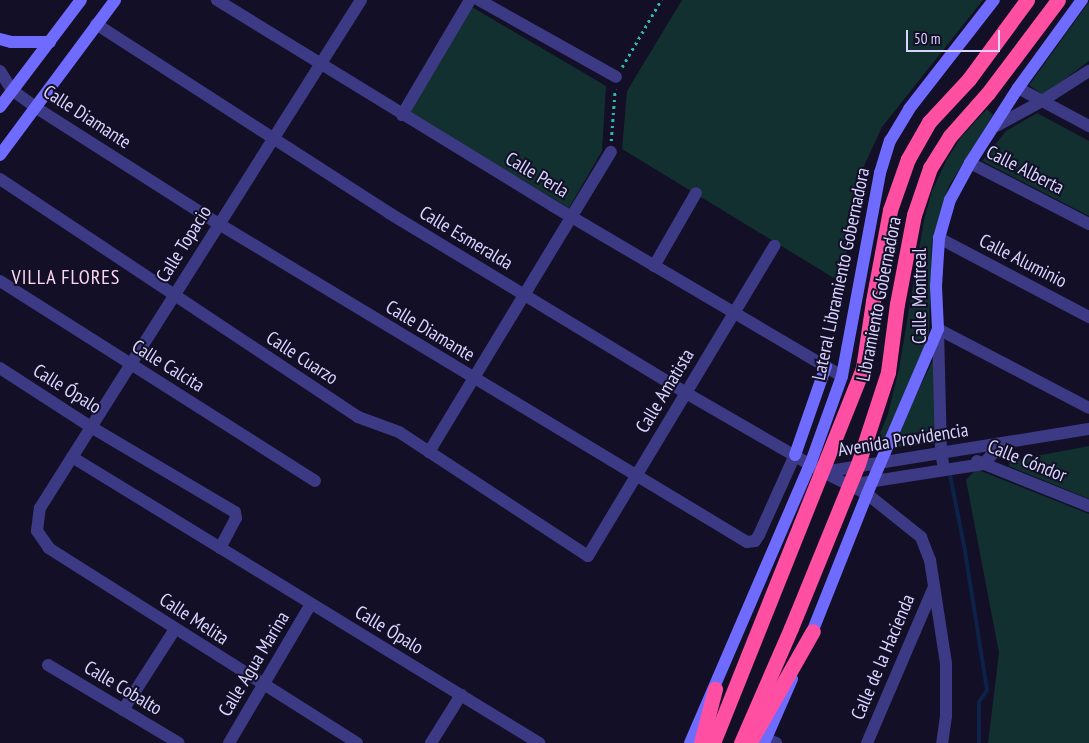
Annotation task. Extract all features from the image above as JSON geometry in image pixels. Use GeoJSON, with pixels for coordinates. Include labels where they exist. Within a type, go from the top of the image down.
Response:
{"type":"FeatureCollection","features":[{"type":"Feature","properties":{"kind":"highway","name":"Libramiento Gobernadora"},"geometry":{"type":"LineString","coordinates":[[713,743],[816,468],[863,368],[890,210],[908,159],[930,122],[969,78],[1027,0]]}},
{"type":"Feature","properties":{"kind":"highway","name":"Libramiento Gobernadora"},"geometry":{"type":"LineString","coordinates":[[740,743],[791,628],[858,464],[888,372],[897,304],[914,215],[930,168],[950,136],[988,93],[1058,0]]}},
{"type":"Feature","properties":{"kind":"highway"},"geometry":{"type":"LineString","coordinates":[[749,743],[813,631]]}},
{"type":"Feature","properties":{"kind":"highway"},"geometry":{"type":"LineString","coordinates":[[701,743],[715,689]]}},
{"type":"Feature","properties":{"kind":"street"},"geometry":{"type":"LineString","coordinates":[[0,107],[82,0]]}},
{"type":"Feature","properties":{"kind":"street"},"geometry":{"type":"LineString","coordinates":[[0,155],[115,0]]}},
{"type":"Feature","properties":{"kind":"street","name":"Calle Perla"},"geometry":{"type":"LineString","coordinates":[[217,0],[320,65],[571,217],[842,376]]}},
{"type":"Feature","properties":{"kind":"street","name":"Calle Topacio"},"geometry":{"type":"LineString","coordinates":[[40,508],[361,0]]}},
{"type":"Feature","properties":{"kind":"street"},"geometry":{"type":"LineString","coordinates":[[402,115],[470,0]]}},
{"type":"Feature","properties":{"kind":"street"},"geometry":{"type":"LineString","coordinates":[[479,0],[616,77]]}},
{"type":"Feature","properties":{"kind":"street","name":"Lateral Libramiento Gobernadora"},"geometry":{"type":"LineString","coordinates":[[690,743],[816,468],[842,376],[880,173],[890,141],[914,102],[994,0]]}},
{"type":"Feature","properties":{"kind":"street"},"geometry":{"type":"LineString","coordinates":[[996,126],[1018,88],[1082,0]]}},
{"type":"Feature","properties":{"kind":"street","name":"Calle Esmeralda"},"geometry":{"type":"LineString","coordinates":[[96,24],[389,213],[686,393],[816,468]]}},
{"type":"Feature","properties":{"kind":"street"},"geometry":{"type":"LineString","coordinates":[[0,39],[11,42],[50,42]]}},
{"type":"Feature","properties":{"kind":"street"},"geometry":{"type":"LineString","coordinates":[[0,71],[12,90]]}},
{"type":"Feature","properties":{"kind":"street","name":"Calle Montreal"},"geometry":{"type":"LineString","coordinates":[[944,470],[946,452],[936,286],[939,238],[950,200],[970,163],[996,126],[1042,101],[1089,71]]}},
{"type":"Feature","properties":{"kind":"street"},"geometry":{"type":"LineString","coordinates":[[1018,88],[1089,126]]}},
{"type":"Feature","properties":{"kind":"street","name":"Calle Diamante"},"geometry":{"type":"LineString","coordinates":[[12,90],[35,107],[220,224],[473,379],[747,542],[755,541],[795,455]]}},
{"type":"Feature","properties":{"kind":"street"},"geometry":{"type":"LineString","coordinates":[[429,452],[610,152]]}},
{"type":"Feature","properties":{"kind":"street","name":"Calle Alberta"},"geometry":{"type":"LineString","coordinates":[[970,163],[1089,224]]}},
{"type":"Feature","properties":{"kind":"street","name":"Calle Cuarzo"},"geometry":{"type":"LineString","coordinates":[[0,179],[358,417],[398,432],[588,556]]}},
{"type":"Feature","properties":{"kind":"street"},"geometry":{"type":"LineString","coordinates":[[654,266],[696,193]]}},
{"type":"Feature","properties":{"kind":"street","name":"Calle Aluminio"},"geometry":{"type":"LineString","coordinates":[[939,238],[1089,317]]}},
{"type":"Feature","properties":{"kind":"street","name":"Calle Amatista"},"geometry":{"type":"LineString","coordinates":[[588,556],[774,246]]}},
{"type":"Feature","properties":{"kind":"street","name":"Calle Calcita"},"geometry":{"type":"LineString","coordinates":[[0,282],[316,482]]}},
{"type":"Feature","properties":{"kind":"street"},"geometry":{"type":"LineString","coordinates":[[769,742],[867,494],[938,329],[1089,408]]}},
{"type":"Feature","properties":{"kind":"street"},"geometry":{"type":"LineString","coordinates":[[795,455],[826,366]]}},
{"type":"Feature","properties":{"kind":"street","name":"Calle Ópalo"},"geometry":{"type":"LineString","coordinates":[[0,368],[91,427],[235,512],[236,518],[220,548]]}},
{"type":"Feature","properties":{"kind":"street","name":"Avenida Providencia"},"geometry":{"type":"LineString","coordinates":[[816,468],[946,452],[1089,430]]}},
{"type":"Feature","properties":{"kind":"street","name":"Avenida Providencia"},"geometry":{"type":"LineString","coordinates":[[816,468],[849,485],[983,464],[1003,444]]}},
{"type":"Feature","properties":{"kind":"street","name":"Calle Cóndor"},"geometry":{"type":"LineString","coordinates":[[946,452],[983,464],[1089,506]]}},
{"type":"Feature","properties":{"kind":"street","name":"Calle Ópalo"},"geometry":{"type":"LineString","coordinates":[[72,457],[539,743]]}},
{"type":"Feature","properties":{"kind":"street"},"geometry":{"type":"LineString","coordinates":[[849,485],[867,494],[921,536],[930,560],[946,663],[946,716],[942,743]]}},
{"type":"Feature","properties":{"kind":"street","name":"Calle Melita"},"geometry":{"type":"LineString","coordinates":[[40,508],[37,531],[49,548],[357,743]]}},
{"type":"Feature","properties":{"kind":"street","name":"Calle de la Hacienda"},"geometry":{"type":"LineString","coordinates":[[866,743],[935,586]]}},
{"type":"Feature","properties":{"kind":"street","name":"Calle Agua Marina"},"geometry":{"type":"LineString","coordinates":[[229,743],[311,604]]}},
{"type":"Feature","properties":{"kind":"street"},"geometry":{"type":"LineString","coordinates":[[123,710],[175,629]]}},
{"type":"Feature","properties":{"kind":"street","name":"Calle Cobalto"},"geometry":{"type":"LineString","coordinates":[[48,665],[178,743]]}},
{"type":"Feature","properties":{"kind":"street"},"geometry":{"type":"LineString","coordinates":[[431,743],[461,695]]}},
{"type":"Feature","properties":{"kind":"green space"},"geometry":{"type":"Polygon","coordinates":[[[682,0],[983,0],[882,127],[857,181],[842,283],[622,149],[627,91],[682,0]]]}},
{"type":"Feature","properties":{"kind":"green space"},"geometry":{"type":"Polygon","coordinates":[[[1089,2],[1089,61],[1043,95],[1029,85],[1089,2]]]}},
{"type":"Feature","properties":{"kind":"green space"},"geometry":{"type":"Polygon","coordinates":[[[472,7],[606,86],[602,151],[569,208],[409,113],[472,7]]]}},
{"type":"Feature","properties":{"kind":"green space"},"geometry":{"type":"Polygon","coordinates":[[[987,109],[993,115],[949,186],[938,220],[932,242],[929,333],[921,356],[879,450],[874,448],[888,414],[899,369],[924,220],[932,191],[946,161],[961,137],[987,109]]]}},
{"type":"Feature","properties":{"kind":"green space"},"geometry":{"type":"Polygon","coordinates":[[[1037,113],[1089,141],[1089,216],[982,161],[1006,131],[1037,113]]]}},
{"type":"Feature","properties":{"kind":"green space"},"geometry":{"type":"Polygon","coordinates":[[[934,358],[936,443],[891,448],[934,358]]]}},
{"type":"Feature","properties":{"kind":"green space"},"geometry":{"type":"Polygon","coordinates":[[[1089,446],[1089,499],[1009,466],[1009,461],[1089,446]]]}},
{"type":"Feature","properties":{"kind":"green space"},"geometry":{"type":"Polygon","coordinates":[[[976,469],[1089,514],[1089,743],[988,743],[999,653],[966,480],[976,469]]]}},
{"type":"Feature","properties":{"kind":"waterway"},"geometry":{"type":"LineString","coordinates":[[950,475],[965,551],[987,690],[979,702],[979,743]]}},
{"type":"Feature","properties":{"kind":"district","name":"VILLA FLORES"},"geometry":{"type":"Point","coordinates":[66,277]}}]}
